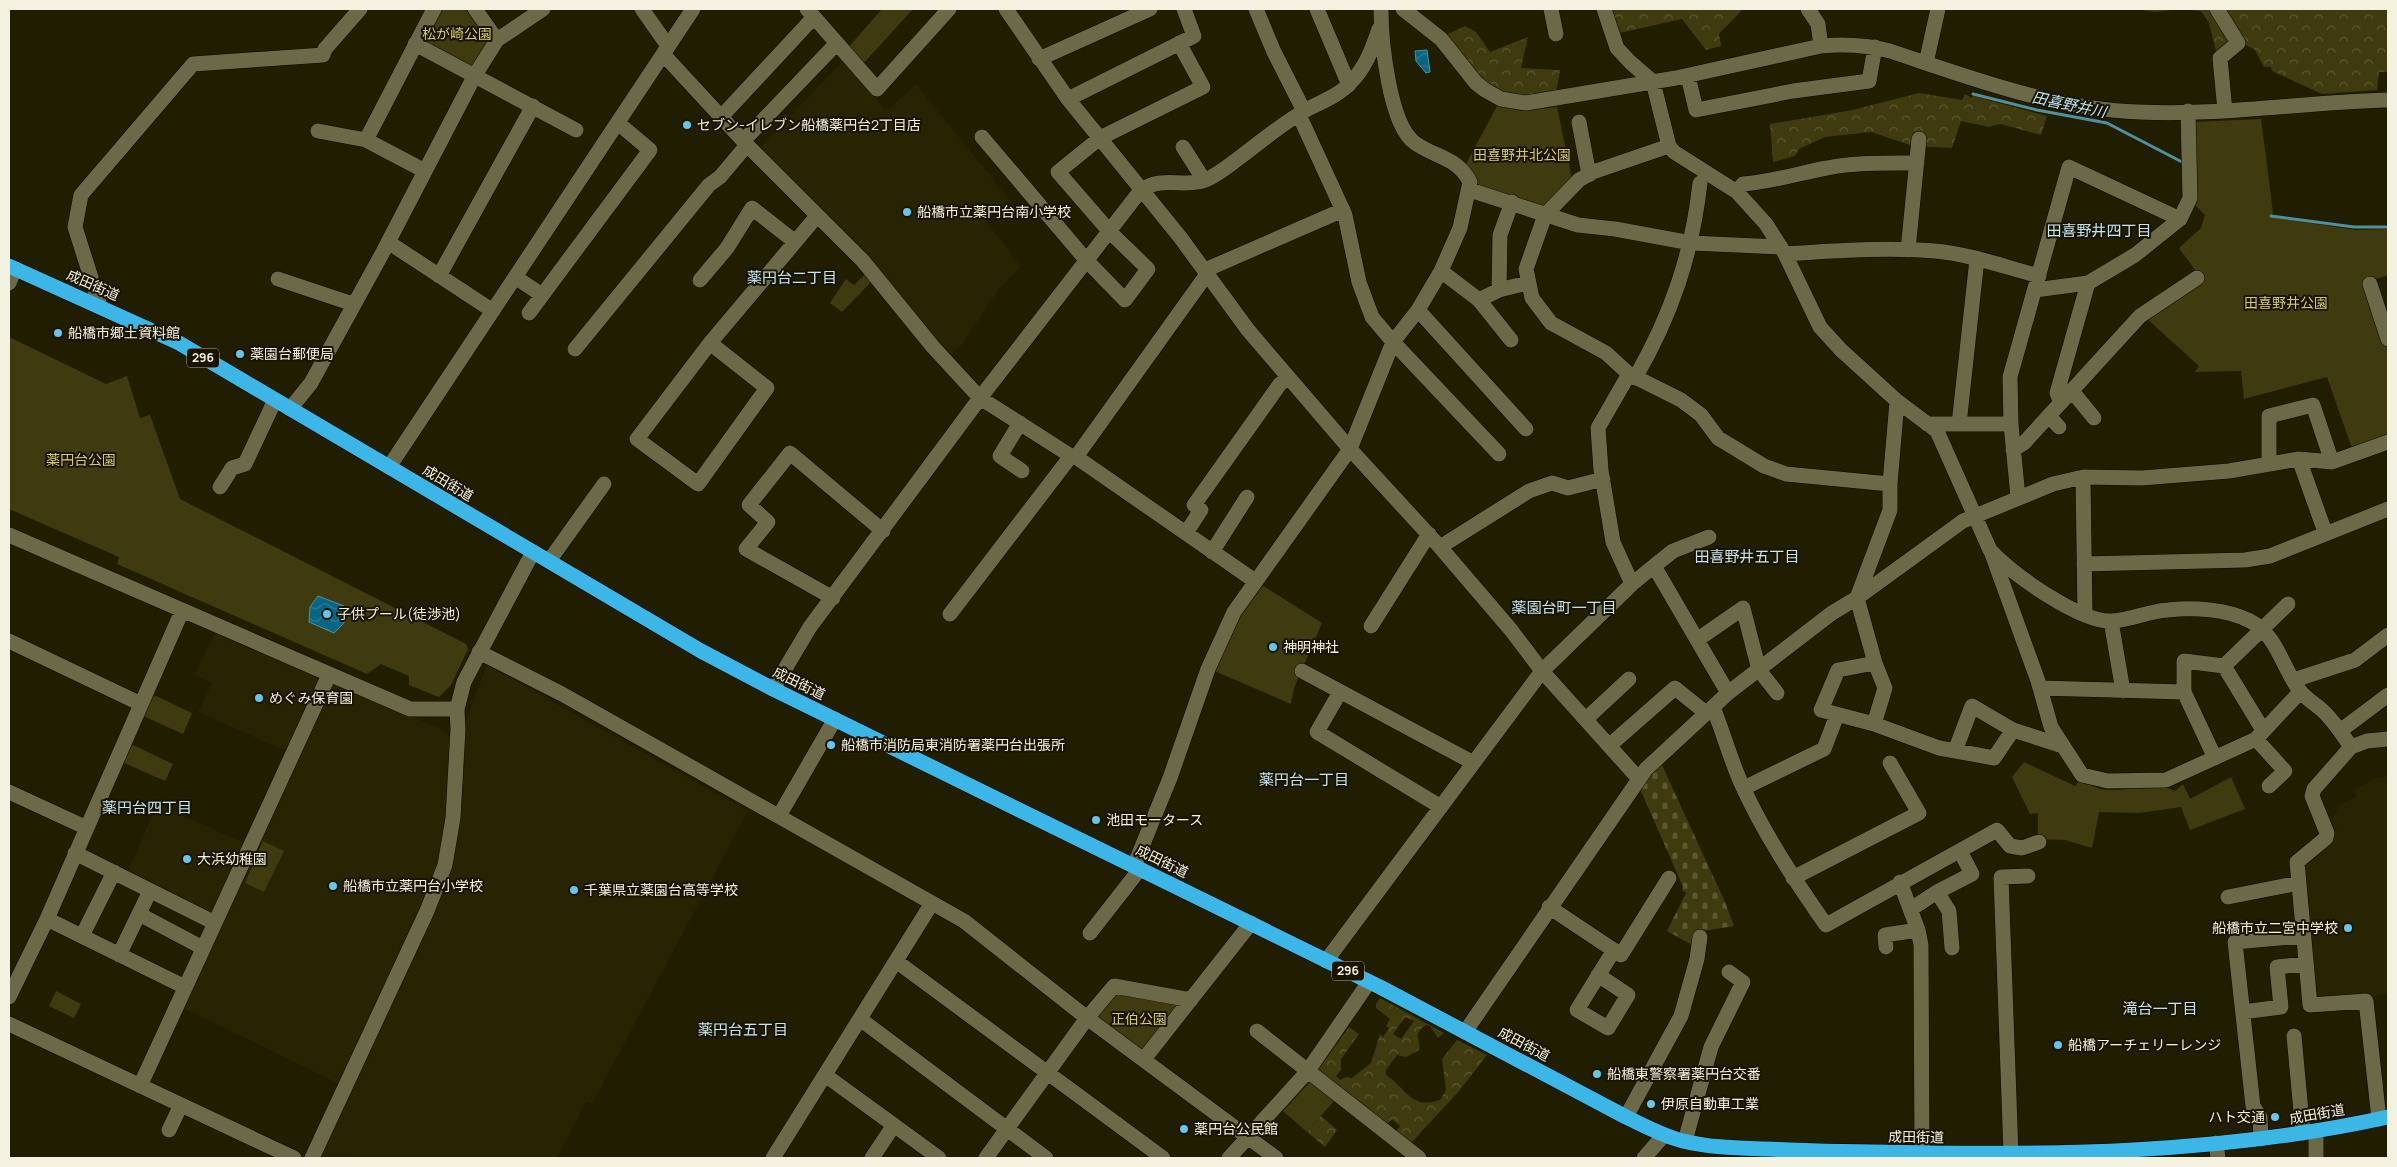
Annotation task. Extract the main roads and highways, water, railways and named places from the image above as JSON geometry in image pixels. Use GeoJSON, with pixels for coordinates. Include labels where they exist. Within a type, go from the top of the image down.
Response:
{"type":"FeatureCollection","features":[{"type":"Feature","properties":{"kind":"highway","name":"成田街道"},"geometry":{"type":"LineString","coordinates":[[12,268],[179,343],[701,651],[773,689],[1369,982],[1626,1117],[1664,1135],[1719,1152],[1834,1155],[2011,1154],[2121,1150],[2261,1139],[2384,1118]]}},
{"type":"Feature","properties":{"kind":"water"},"geometry":{"type":"Polygon","coordinates":[[[1427,50],[1430,72],[1426,73],[1416,61],[1415,51],[1427,50]]]}},
{"type":"Feature","properties":{"kind":"water","name":"子供プール(徒渉池)"},"geometry":{"type":"Polygon","coordinates":[[[318,596],[344,606],[344,623],[334,633],[309,622],[310,607],[318,596]]]}},
{"type":"Feature","properties":{"kind":"waterway","name":"田喜野井川"},"geometry":{"type":"LineString","coordinates":[[1973,94],[2037,110],[2107,123],[2182,162]]}},
{"type":"Feature","properties":{"kind":"waterway","name":"田喜野井川"},"geometry":{"type":"LineString","coordinates":[[2271,216],[2354,227],[2388,227]]}},
{"type":"Feature","properties":{"kind":"place","name":"セブン-イレブン船橋薬円台2丁目店"},"geometry":{"type":"Point","coordinates":[687,125]}},
{"type":"Feature","properties":{"kind":"place","name":"船橋市立薬円台南小学校"},"geometry":{"type":"Point","coordinates":[907,212]}},
{"type":"Feature","properties":{"kind":"place","name":"船橋市郷土資料館"},"geometry":{"type":"Point","coordinates":[58,333]}},
{"type":"Feature","properties":{"kind":"place","name":"薬園台郵便局"},"geometry":{"type":"Point","coordinates":[240,354]}},
{"type":"Feature","properties":{"kind":"place","name":"子供プール(徒渉池)"},"geometry":{"type":"Point","coordinates":[327,614]}},
{"type":"Feature","properties":{"kind":"place","name":"神明神社"},"geometry":{"type":"Point","coordinates":[1273,647]}},
{"type":"Feature","properties":{"kind":"place","name":"めぐみ保育園"},"geometry":{"type":"Point","coordinates":[259,698]}},
{"type":"Feature","properties":{"kind":"place","name":"船橋市消防局東消防署薬円台出張所"},"geometry":{"type":"Point","coordinates":[831,745]}},
{"type":"Feature","properties":{"kind":"place","name":"池田モータース"},"geometry":{"type":"Point","coordinates":[1096,820]}},
{"type":"Feature","properties":{"kind":"place","name":"大浜幼稚園"},"geometry":{"type":"Point","coordinates":[187,859]}},
{"type":"Feature","properties":{"kind":"place","name":"船橋市立薬円台小学校"},"geometry":{"type":"Point","coordinates":[333,886]}},
{"type":"Feature","properties":{"kind":"place","name":"千葉県立薬園台高等学校"},"geometry":{"type":"Point","coordinates":[574,890]}},
{"type":"Feature","properties":{"kind":"place","name":"船橋市立二宮中学校"},"geometry":{"type":"Point","coordinates":[2348,928]}},
{"type":"Feature","properties":{"kind":"place","name":"船橋アーチェリーレンジ"},"geometry":{"type":"Point","coordinates":[2058,1045]}},
{"type":"Feature","properties":{"kind":"place","name":"船橋東警察署薬円台交番"},"geometry":{"type":"Point","coordinates":[1597,1074]}},
{"type":"Feature","properties":{"kind":"place","name":"伊原自動車工業"},"geometry":{"type":"Point","coordinates":[1651,1104]}},
{"type":"Feature","properties":{"kind":"place","name":"ハト交通"},"geometry":{"type":"Point","coordinates":[2275,1117]}},
{"type":"Feature","properties":{"kind":"place","name":"薬円台公民館"},"geometry":{"type":"Point","coordinates":[1184,1129]}},
{"type":"Feature","properties":{"kind":"district","name":"田喜野井四丁目"},"geometry":{"type":"Point","coordinates":[2099,231]}},
{"type":"Feature","properties":{"kind":"district","name":"薬円台二丁目"},"geometry":{"type":"Point","coordinates":[792,278]}},
{"type":"Feature","properties":{"kind":"district","name":"田喜野井五丁目"},"geometry":{"type":"Point","coordinates":[1747,557]}},
{"type":"Feature","properties":{"kind":"district","name":"薬園台町一丁目"},"geometry":{"type":"Point","coordinates":[1564,608]}},
{"type":"Feature","properties":{"kind":"district","name":"薬円台一丁目"},"geometry":{"type":"Point","coordinates":[1304,780]}},
{"type":"Feature","properties":{"kind":"district","name":"薬円台四丁目"},"geometry":{"type":"Point","coordinates":[147,808]}},
{"type":"Feature","properties":{"kind":"district","name":"滝台一丁目"},"geometry":{"type":"Point","coordinates":[2160,1009]}},
{"type":"Feature","properties":{"kind":"district","name":"薬円台五丁目"},"geometry":{"type":"Point","coordinates":[743,1030]}},
{"type":"Feature","properties":{"kind":"park label","name":"松が崎公園"},"geometry":{"type":"Point","coordinates":[457,34]}},
{"type":"Feature","properties":{"kind":"park label","name":"田喜野井北公園"},"geometry":{"type":"Point","coordinates":[1522,155]}},
{"type":"Feature","properties":{"kind":"park label","name":"田喜野井公園"},"geometry":{"type":"Point","coordinates":[2286,303]}},
{"type":"Feature","properties":{"kind":"park label","name":"薬円台公園"},"geometry":{"type":"Point","coordinates":[81,460]}},
{"type":"Feature","properties":{"kind":"park label","name":"正伯公園"},"geometry":{"type":"Point","coordinates":[1139,1019]}}]}
